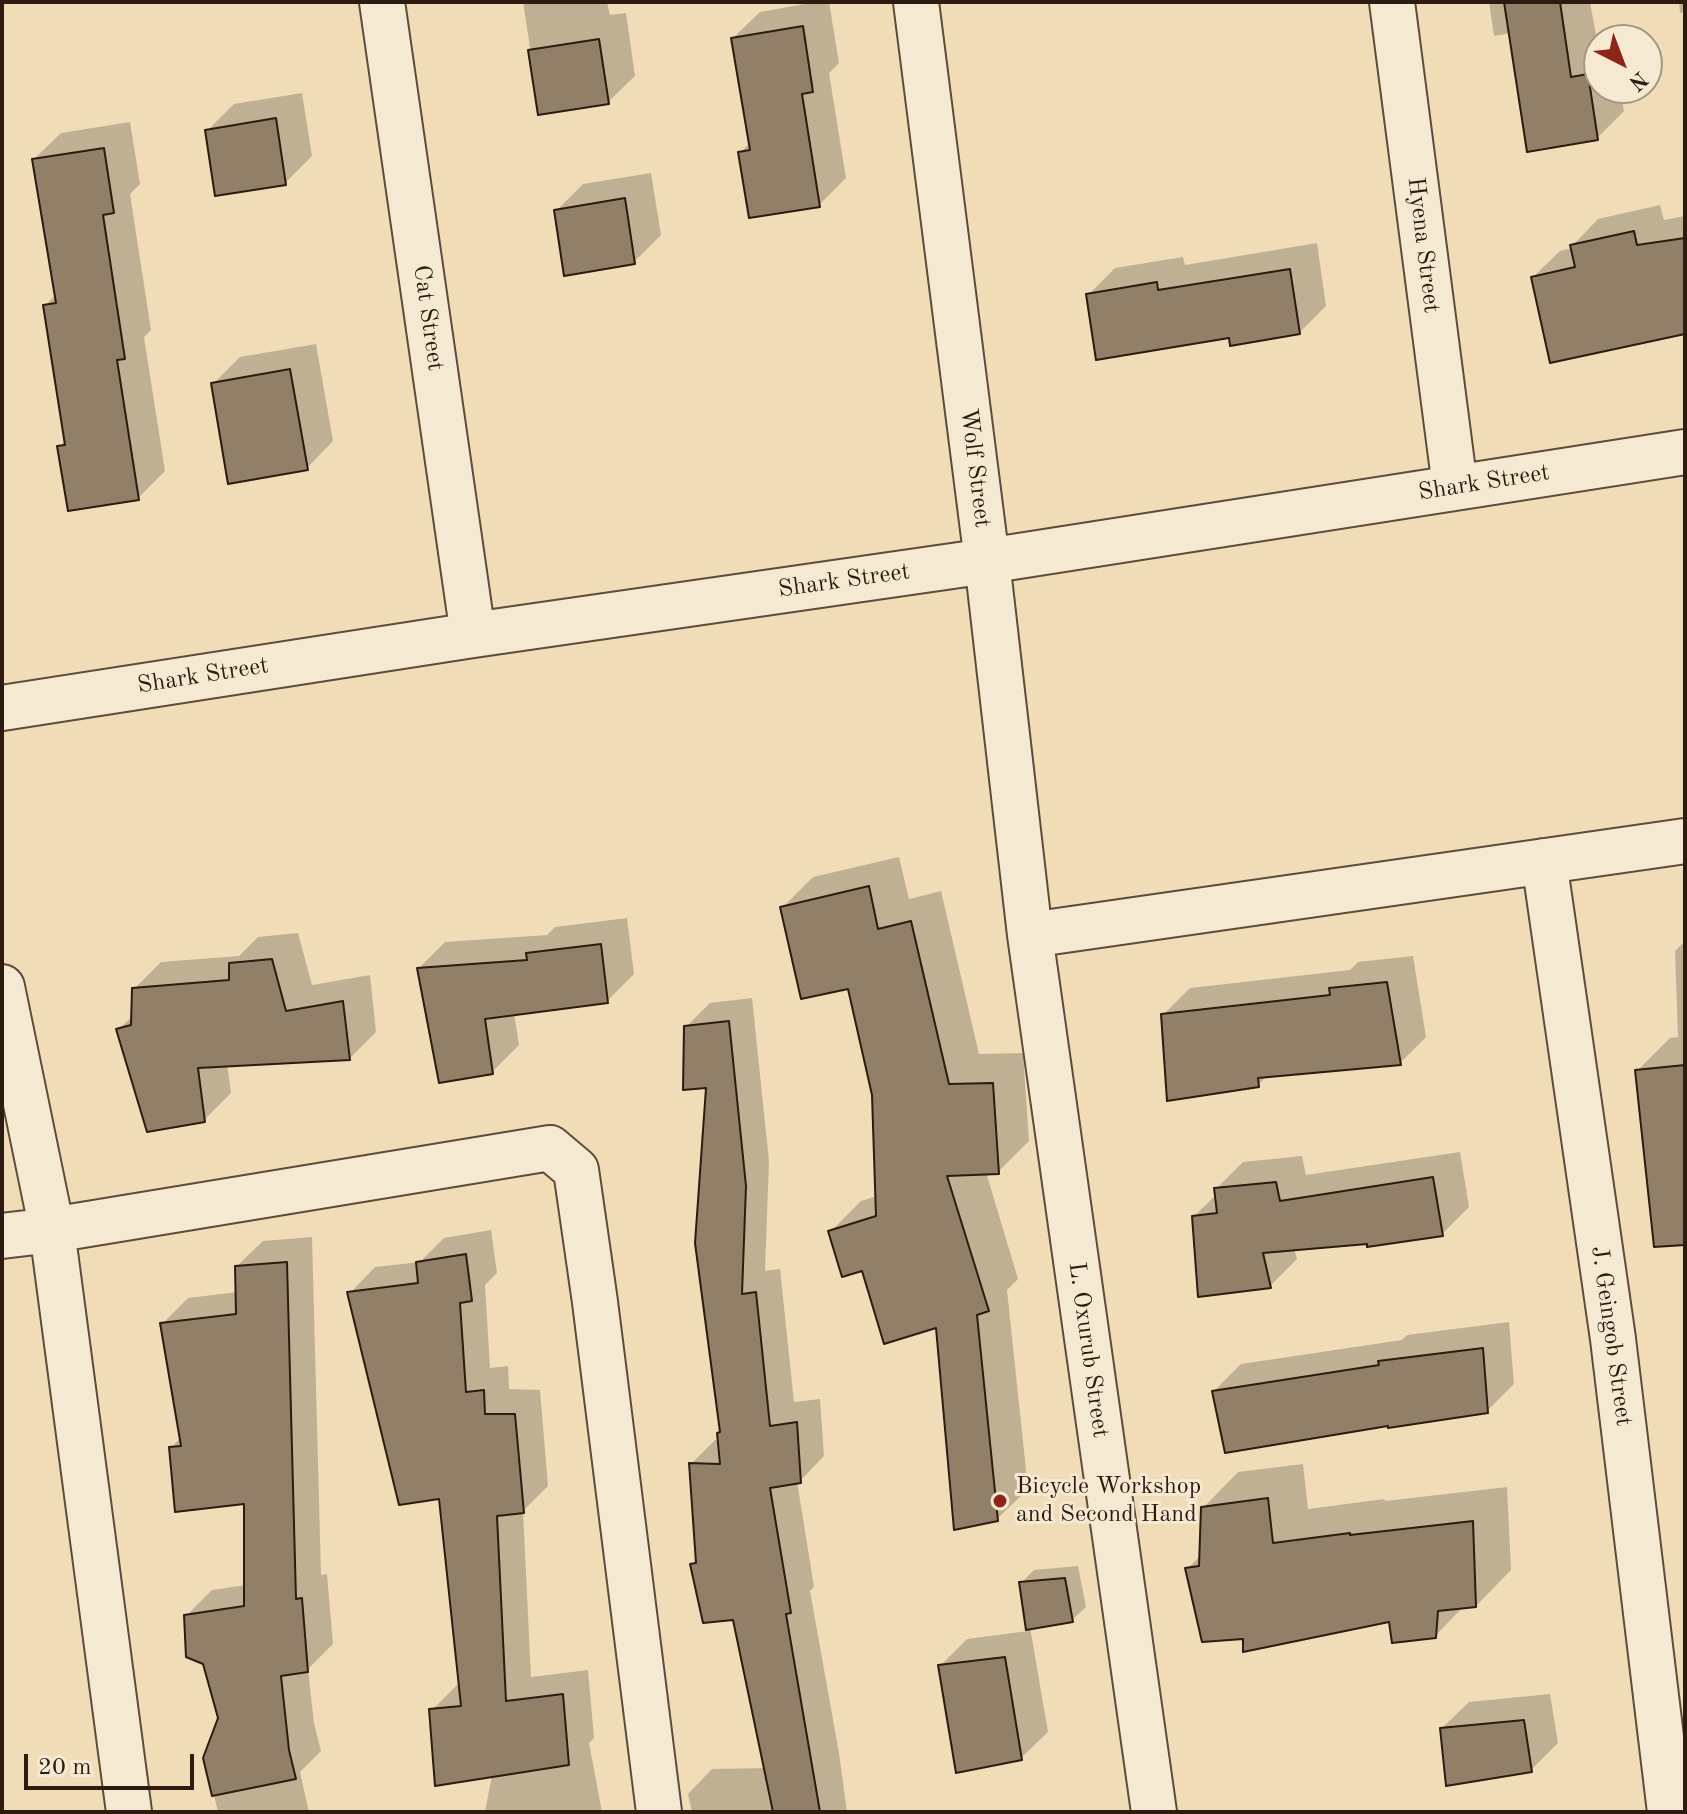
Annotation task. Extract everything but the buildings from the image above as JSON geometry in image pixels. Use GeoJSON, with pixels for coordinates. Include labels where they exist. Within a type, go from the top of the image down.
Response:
{"type":"FeatureCollection","features":[{"type":"Feature","properties":{"kind":"street","name":"Cat Street"},"geometry":{"type":"LineString","coordinates":[[382,2],[473,635]]}},
{"type":"Feature","properties":{"kind":"street","name":"Wolf Street"},"geometry":{"type":"LineString","coordinates":[[916,2],[987,561],[1030,935]]}},
{"type":"Feature","properties":{"kind":"street","name":"Hyena Street"},"geometry":{"type":"LineString","coordinates":[[1392,2],[1455,487]]}},
{"type":"Feature","properties":{"kind":"street","name":"Shark Street"},"geometry":{"type":"LineString","coordinates":[[2,708],[473,635],[987,561],[1685,452]]}},
{"type":"Feature","properties":{"kind":"street"},"geometry":{"type":"LineString","coordinates":[[1030,935],[1685,841]]}},
{"type":"Feature","properties":{"kind":"street","name":"J. Geingob Street"},"geometry":{"type":"LineString","coordinates":[[1544,861],[1613,1339],[1670,1812]]}},
{"type":"Feature","properties":{"kind":"street","name":"L. Oxurub Street"},"geometry":{"type":"LineString","coordinates":[[1030,935],[1154,1812]]}},
{"type":"Feature","properties":{"kind":"street"},"geometry":{"type":"LineString","coordinates":[[2,987],[52,1230],[129,1812]]}},
{"type":"Feature","properties":{"kind":"street"},"geometry":{"type":"LineString","coordinates":[[2,1236],[550,1148],[576,1170],[659,1812]]}},
{"type":"Feature","properties":{"kind":"place","name":"Bicycle Workshop and Second Hand"},"geometry":{"type":"Point","coordinates":[1000,1501]}}]}
